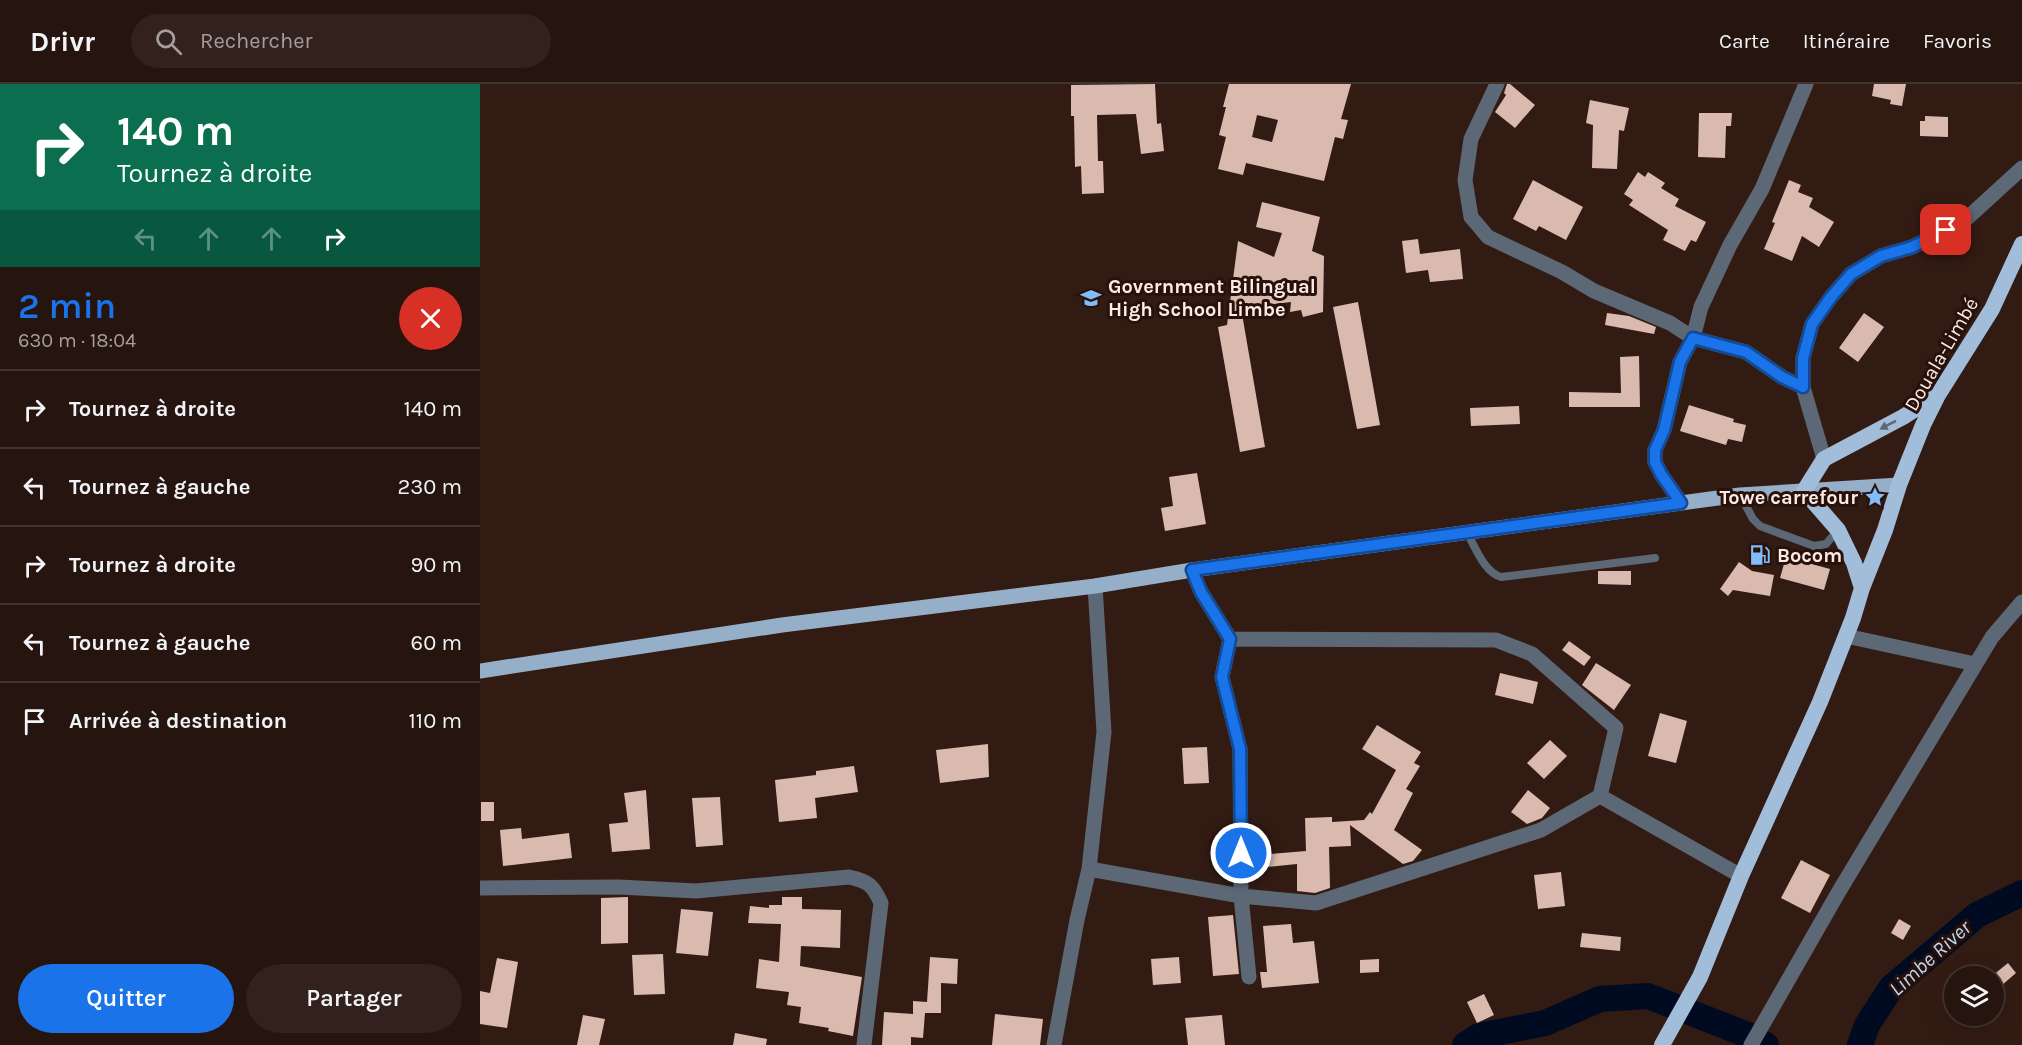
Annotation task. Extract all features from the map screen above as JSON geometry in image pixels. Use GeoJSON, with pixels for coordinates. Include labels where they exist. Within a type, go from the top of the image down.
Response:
{"type":"FeatureCollection","features":[{"type":"Feature","properties":{"kind":"highway","name":"Douala-Limbé"},"geometry":{"type":"LineString","coordinates":[[1664,1039],[1700,977],[1741,876],[1820,702],[1923,425],[1938,395],[1992,309],[2022,244]]}},
{"type":"Feature","properties":{"kind":"highway"},"geometry":{"type":"LineString","coordinates":[[1862,588],[1854,563],[1838,531],[1804,491],[1824,459],[1903,417],[1938,395]]}},
{"type":"Feature","properties":{"kind":"main road"},"geometry":{"type":"LineString","coordinates":[[481,668],[782,625],[1095,586],[1192,570],[1740,495],[1899,485]]}},
{"type":"Feature","properties":{"kind":"street"},"geometry":{"type":"LineString","coordinates":[[1497,84],[1471,139],[1465,180],[1471,217],[1488,237],[1562,272],[1594,291],[1670,323],[1693,338],[1746,352],[1782,377],[1803,387]]}},
{"type":"Feature","properties":{"kind":"street"},"geometry":{"type":"LineString","coordinates":[[1681,503],[1655,462],[1655,450],[1664,430],[1680,362],[1693,338],[1701,307],[1730,245],[1762,189],[1806,84]]}},
{"type":"Feature","properties":{"kind":"street"},"geometry":{"type":"LineString","coordinates":[[1824,459],[1803,387],[1803,358],[1812,324],[1851,274],[1881,256],[1912,247],[1963,222],[2022,168]]}},
{"type":"Feature","properties":{"kind":"street"},"geometry":{"type":"LineString","coordinates":[[1192,570],[1201,592],[1230,639],[1222,677],[1240,749],[1241,896],[1249,977]]}},
{"type":"Feature","properties":{"kind":"street"},"geometry":{"type":"LineString","coordinates":[[1054,1045],[1077,920],[1089,869],[1104,732],[1095,586]]}},
{"type":"Feature","properties":{"kind":"street"},"geometry":{"type":"LineString","coordinates":[[1751,1045],[1844,883],[1975,664],[1992,637],[2022,602]]}},
{"type":"Feature","properties":{"kind":"street"},"geometry":{"type":"LineString","coordinates":[[1846,636],[1975,664]]}},
{"type":"Feature","properties":{"kind":"street"},"geometry":{"type":"LineString","coordinates":[[1089,869],[1241,896],[1316,903],[1541,830],[1600,796],[1616,728],[1532,654],[1496,640],[1230,639]]}},
{"type":"Feature","properties":{"kind":"street"},"geometry":{"type":"LineString","coordinates":[[1600,796],[1741,876]]}},
{"type":"Feature","properties":{"kind":"street"},"geometry":{"type":"LineString","coordinates":[[480,888],[619,887],[696,891],[849,877],[865,881],[876,891],[881,903],[864,1045]]}},
{"type":"Feature","properties":{"kind":"lane"},"geometry":{"type":"LineString","coordinates":[[1740,495],[1753,519],[1760,526],[1814,546],[1826,544],[1838,531]]}},
{"type":"Feature","properties":{"kind":"lane"},"geometry":{"type":"LineString","coordinates":[[1467,533],[1485,565],[1493,574],[1501,577],[1655,558]]}},
{"type":"Feature","properties":{"kind":"building"},"geometry":{"type":"Polygon","coordinates":[[[1155,84],[1157,124],[1161,123],[1164,151],[1141,154],[1136,114],[1097,115],[1098,161],[1103,161],[1104,193],[1082,194],[1081,166],[1075,167],[1071,85],[1155,84]]]}},
{"type":"Feature","properties":{"kind":"building"},"geometry":{"type":"Polygon","coordinates":[[[1229,84],[1351,84],[1341,119],[1348,120],[1343,139],[1335,137],[1324,181],[1246,163],[1243,175],[1218,169],[1226,137],[1219,135],[1226,107],[1223,107],[1229,84]],[[1257,115],[1252,137],[1272,142],[1278,120],[1257,115]]]}},
{"type":"Feature","properties":{"kind":"building"},"geometry":{"type":"Polygon","coordinates":[[[1507,84],[1510,84],[1535,105],[1515,128],[1495,112],[1506,95],[1504,93],[1507,84]]]}},
{"type":"Feature","properties":{"kind":"building"},"geometry":{"type":"Polygon","coordinates":[[[1874,84],[1906,84],[1902,106],[1890,104],[1891,100],[1872,96],[1874,84]]]}},
{"type":"Feature","properties":{"kind":"building"},"geometry":{"type":"Polygon","coordinates":[[[1590,100],[1629,108],[1624,131],[1619,130],[1617,169],[1592,168],[1593,125],[1586,123],[1590,100]]]}},
{"type":"Feature","properties":{"kind":"building"},"geometry":{"type":"Polygon","coordinates":[[[1699,113],[1732,113],[1731,126],[1726,126],[1725,158],[1698,157],[1699,113]]]}},
{"type":"Feature","properties":{"kind":"building"},"geometry":{"type":"Polygon","coordinates":[[[1925,116],[1948,117],[1948,137],[1920,136],[1920,121],[1925,121],[1925,116]]]}},
{"type":"Feature","properties":{"kind":"building"},"geometry":{"type":"Polygon","coordinates":[[[1638,172],[1645,177],[1648,172],[1665,183],[1661,188],[1679,199],[1675,206],[1706,222],[1696,242],[1691,240],[1685,251],[1663,240],[1668,230],[1629,205],[1633,200],[1624,194],[1638,172]]]}},
{"type":"Feature","properties":{"kind":"building"},"geometry":{"type":"Polygon","coordinates":[[[1533,180],[1583,207],[1566,240],[1539,226],[1536,231],[1513,219],[1533,180]]]}},
{"type":"Feature","properties":{"kind":"building"},"geometry":{"type":"Polygon","coordinates":[[[1789,180],[1801,185],[1798,192],[1813,198],[1809,207],[1834,222],[1819,247],[1802,236],[1792,261],[1764,249],[1789,180]]]}},
{"type":"Feature","properties":{"kind":"building"},"geometry":{"type":"Polygon","coordinates":[[[1262,202],[1320,217],[1312,251],[1324,256],[1323,312],[1303,317],[1301,310],[1290,312],[1291,302],[1241,308],[1265,447],[1240,452],[1218,327],[1227,325],[1238,241],[1274,257],[1282,233],[1256,227],[1262,202]]]}},
{"type":"Feature","properties":{"kind":"building"},"geometry":{"type":"Polygon","coordinates":[[[1418,239],[1420,254],[1460,249],[1463,279],[1430,282],[1428,270],[1406,273],[1402,241],[1418,239]]]}},
{"type":"Feature","properties":{"kind":"building"},"geometry":{"type":"Polygon","coordinates":[[[1358,302],[1380,425],[1357,429],[1333,307],[1358,302]]]}},
{"type":"Feature","properties":{"kind":"building"},"geometry":{"type":"Polygon","coordinates":[[[1607,313],[1629,316],[1656,327],[1654,334],[1605,325],[1607,313]]]}},
{"type":"Feature","properties":{"kind":"building"},"geometry":{"type":"Polygon","coordinates":[[[1864,313],[1884,327],[1858,362],[1839,348],[1864,313]]]}},
{"type":"Feature","properties":{"kind":"building"},"geometry":{"type":"Polygon","coordinates":[[[1639,356],[1640,407],[1569,407],[1569,392],[1621,393],[1620,357],[1639,356]]]}},
{"type":"Feature","properties":{"kind":"building"},"geometry":{"type":"Polygon","coordinates":[[[1689,405],[1746,425],[1742,442],[1728,439],[1726,445],[1680,431],[1689,405]]]}},
{"type":"Feature","properties":{"kind":"building"},"geometry":{"type":"Polygon","coordinates":[[[1519,406],[1520,424],[1471,426],[1470,408],[1519,406]]]}},
{"type":"Feature","properties":{"kind":"building"},"geometry":{"type":"Polygon","coordinates":[[[1197,473],[1206,524],[1165,531],[1161,508],[1173,506],[1169,477],[1197,473]]]}},
{"type":"Feature","properties":{"kind":"building"},"geometry":{"type":"Polygon","coordinates":[[[1786,557],[1830,569],[1824,590],[1780,578],[1786,557]]]}},
{"type":"Feature","properties":{"kind":"building"},"geometry":{"type":"Polygon","coordinates":[[[1739,562],[1752,571],[1774,575],[1770,596],[1733,590],[1728,596],[1720,589],[1739,562]]]}},
{"type":"Feature","properties":{"kind":"building"},"geometry":{"type":"Polygon","coordinates":[[[1598,571],[1631,571],[1631,585],[1598,584],[1598,571]]]}},
{"type":"Feature","properties":{"kind":"building"},"geometry":{"type":"Polygon","coordinates":[[[1569,641],[1591,657],[1584,666],[1562,650],[1569,641]]]}},
{"type":"Feature","properties":{"kind":"building"},"geometry":{"type":"Polygon","coordinates":[[[1596,663],[1631,685],[1614,710],[1582,685],[1596,663]]]}},
{"type":"Feature","properties":{"kind":"building"},"geometry":{"type":"Polygon","coordinates":[[[1500,673],[1538,682],[1533,704],[1495,695],[1500,673]]]}},
{"type":"Feature","properties":{"kind":"building"},"geometry":{"type":"Polygon","coordinates":[[[1660,713],[1687,721],[1676,763],[1648,756],[1660,713]]]}},
{"type":"Feature","properties":{"kind":"building"},"geometry":{"type":"Polygon","coordinates":[[[1377,725],[1421,752],[1414,763],[1420,766],[1406,789],[1413,793],[1394,830],[1422,850],[1413,861],[1403,864],[1350,825],[1351,846],[1329,847],[1330,888],[1315,893],[1297,891],[1297,864],[1258,868],[1258,855],[1306,851],[1305,818],[1332,817],[1332,822],[1364,820],[1370,812],[1372,814],[1396,770],[1362,749],[1377,725]]]}},
{"type":"Feature","properties":{"kind":"building"},"geometry":{"type":"Polygon","coordinates":[[[1550,740],[1567,756],[1544,779],[1527,763],[1550,740]]]}},
{"type":"Feature","properties":{"kind":"building"},"geometry":{"type":"Polygon","coordinates":[[[988,744],[989,777],[940,783],[936,750],[988,744]]]}},
{"type":"Feature","properties":{"kind":"building"},"geometry":{"type":"Polygon","coordinates":[[[1207,747],[1209,783],[1184,784],[1182,748],[1207,747]]]}},
{"type":"Feature","properties":{"kind":"building"},"geometry":{"type":"Polygon","coordinates":[[[854,766],[858,792],[815,798],[817,818],[779,822],[775,780],[816,775],[816,771],[854,766]]]}},
{"type":"Feature","properties":{"kind":"building"},"geometry":{"type":"Polygon","coordinates":[[[646,790],[650,849],[612,852],[609,824],[628,822],[624,793],[646,790]]]}},
{"type":"Feature","properties":{"kind":"building"},"geometry":{"type":"Polygon","coordinates":[[[1528,790],[1550,808],[1542,818],[1527,824],[1511,812],[1528,790]]]}},
{"type":"Feature","properties":{"kind":"building"},"geometry":{"type":"Polygon","coordinates":[[[720,797],[723,845],[696,847],[692,798],[720,797]]]}},
{"type":"Feature","properties":{"kind":"building"},"geometry":{"type":"Polygon","coordinates":[[[481,802],[494,802],[494,821],[481,821],[481,802]]]}},
{"type":"Feature","properties":{"kind":"building"},"geometry":{"type":"Polygon","coordinates":[[[521,828],[522,839],[569,833],[572,858],[503,866],[500,830],[521,828]]]}},
{"type":"Feature","properties":{"kind":"building"},"geometry":{"type":"Polygon","coordinates":[[[1801,860],[1830,875],[1810,913],[1781,898],[1801,860]]]}},
{"type":"Feature","properties":{"kind":"building"},"geometry":{"type":"Polygon","coordinates":[[[1561,872],[1565,906],[1538,909],[1534,875],[1561,872]]]}},
{"type":"Feature","properties":{"kind":"building"},"geometry":{"type":"Polygon","coordinates":[[[628,897],[628,943],[601,944],[601,898],[628,897]]]}},
{"type":"Feature","properties":{"kind":"building"},"geometry":{"type":"Polygon","coordinates":[[[782,897],[802,897],[802,909],[841,910],[840,948],[801,946],[800,966],[862,977],[853,1036],[828,1031],[829,1028],[799,1023],[801,1007],[787,1005],[789,992],[756,988],[759,959],[779,962],[781,924],[748,923],[750,906],[769,908],[769,905],[782,905],[782,897]]]}},
{"type":"Feature","properties":{"kind":"building"},"geometry":{"type":"Polygon","coordinates":[[[681,909],[713,912],[708,956],[676,953],[681,909]]]}},
{"type":"Feature","properties":{"kind":"building"},"geometry":{"type":"Polygon","coordinates":[[[1233,915],[1239,974],[1213,976],[1208,917],[1233,915]]]}},
{"type":"Feature","properties":{"kind":"building"},"geometry":{"type":"Polygon","coordinates":[[[1899,919],[1911,926],[1903,940],[1891,933],[1899,919]]]}},
{"type":"Feature","properties":{"kind":"building"},"geometry":{"type":"Polygon","coordinates":[[[1291,924],[1293,943],[1314,941],[1319,983],[1262,988],[1260,972],[1267,972],[1263,926],[1291,924]]]}},
{"type":"Feature","properties":{"kind":"building"},"geometry":{"type":"Polygon","coordinates":[[[1582,933],[1621,937],[1620,951],[1580,947],[1582,933]]]}},
{"type":"Feature","properties":{"kind":"building"},"geometry":{"type":"Polygon","coordinates":[[[663,954],[665,994],[634,995],[632,955],[663,954]]]}},
{"type":"Feature","properties":{"kind":"building"},"geometry":{"type":"Polygon","coordinates":[[[930,957],[958,959],[957,984],[941,983],[941,1013],[925,1013],[923,1038],[911,1037],[911,1045],[882,1045],[884,1012],[913,1014],[913,1001],[927,1002],[930,957]]]}},
{"type":"Feature","properties":{"kind":"building"},"geometry":{"type":"Polygon","coordinates":[[[1179,957],[1181,983],[1153,985],[1151,959],[1179,957]]]}},
{"type":"Feature","properties":{"kind":"building"},"geometry":{"type":"Polygon","coordinates":[[[497,958],[518,962],[507,1028],[480,1024],[480,991],[490,993],[497,958]]]}},
{"type":"Feature","properties":{"kind":"building"},"geometry":{"type":"Polygon","coordinates":[[[1379,959],[1379,972],[1360,973],[1360,960],[1379,959]]]}},
{"type":"Feature","properties":{"kind":"building"},"geometry":{"type":"Polygon","coordinates":[[[2008,963],[2016,973],[2004,983],[2004,966],[2008,963]]]}},
{"type":"Feature","properties":{"kind":"building"},"geometry":{"type":"Polygon","coordinates":[[[1484,994],[1494,1015],[1477,1023],[1467,1002],[1484,994]]]}},
{"type":"Feature","properties":{"kind":"building"},"geometry":{"type":"Polygon","coordinates":[[[995,1014],[1043,1019],[1040,1045],[992,1045],[995,1014]]]}},
{"type":"Feature","properties":{"kind":"building"},"geometry":{"type":"Polygon","coordinates":[[[583,1015],[605,1019],[599,1045],[577,1045],[583,1015]]]}},
{"type":"Feature","properties":{"kind":"building"},"geometry":{"type":"Polygon","coordinates":[[[1222,1015],[1225,1045],[1188,1045],[1185,1018],[1222,1015]]]}},
{"type":"Feature","properties":{"kind":"building"},"geometry":{"type":"Polygon","coordinates":[[[735,1033],[767,1039],[766,1045],[733,1045],[735,1033]]]}},
{"type":"Feature","properties":{"kind":"waterway","name":"Limbe River"},"geometry":{"type":"LineString","coordinates":[[1860,1045],[1867,1025],[1891,988],[1977,915],[2022,893]]}},
{"type":"Feature","properties":{"kind":"waterway","name":"Limbe River"},"geometry":{"type":"LineString","coordinates":[[1465,1045],[1479,1036],[1545,1023],[1600,999],[1648,996],[1748,1035],[1766,1045]]}},
{"type":"Feature","properties":{"kind":"place","name":"Government Bilingual High School Limbe"},"geometry":{"type":"Point","coordinates":[1091,298]}},
{"type":"Feature","properties":{"kind":"place","name":"Towe carrefour"},"geometry":{"type":"Point","coordinates":[1875,497]}},
{"type":"Feature","properties":{"kind":"place","name":"Bocom"},"geometry":{"type":"Point","coordinates":[1760,555]}},
{"type":"Feature","properties":{"kind":"route"},"geometry":{"type":"LineString","coordinates":[[1241,853],[1240,749],[1222,677],[1230,639],[1201,592],[1192,570],[1681,503],[1655,462],[1655,450],[1664,430],[1680,362],[1693,338],[1746,352],[1782,377],[1803,387],[1805,343],[1812,324],[1851,274],[1881,256],[1912,247],[1946,230]]}}]}
